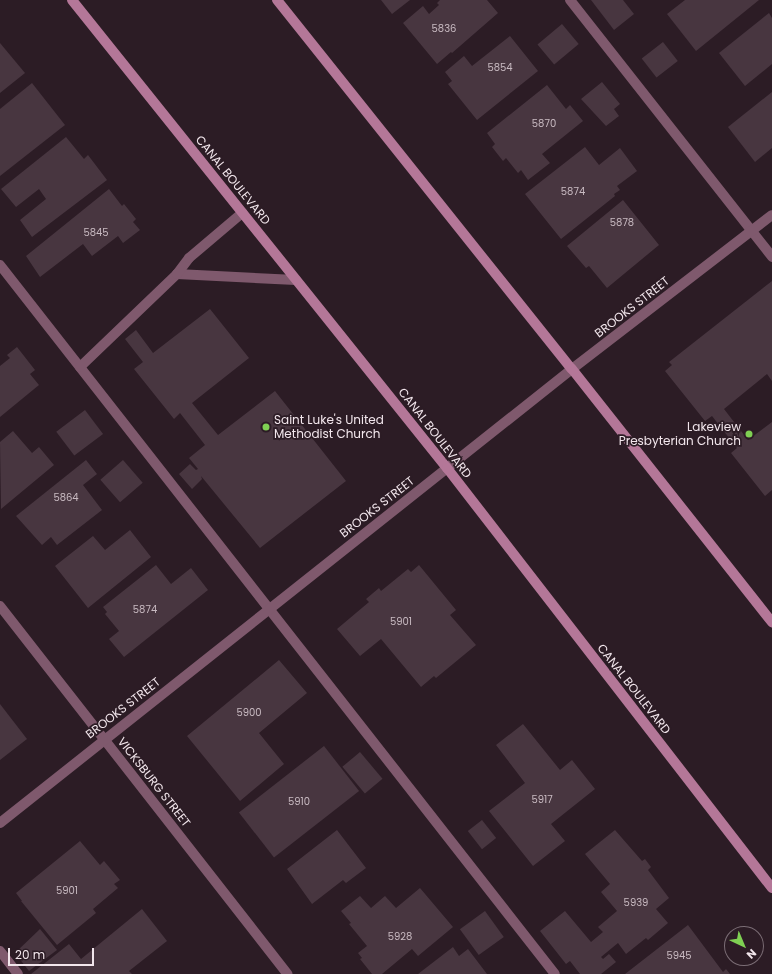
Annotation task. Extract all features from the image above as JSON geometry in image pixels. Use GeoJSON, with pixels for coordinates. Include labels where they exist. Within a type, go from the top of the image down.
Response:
{"type":"FeatureCollection","features":[{"type":"Feature","properties":{"kind":"main road","name":"CANAL BOULEVARD"},"geometry":{"type":"LineString","coordinates":[[72,0],[446,468],[772,888]]}},
{"type":"Feature","properties":{"kind":"main road"},"geometry":{"type":"LineString","coordinates":[[277,0],[772,622]]}},
{"type":"Feature","properties":{"kind":"street"},"geometry":{"type":"LineString","coordinates":[[570,0],[772,257]]}},
{"type":"Feature","properties":{"kind":"street"},"geometry":{"type":"LineString","coordinates":[[80,367],[177,274],[189,258],[242,213]]}},
{"type":"Feature","properties":{"kind":"street","name":"BROOKS STREET"},"geometry":{"type":"LineString","coordinates":[[0,822],[446,468],[772,215]]}},
{"type":"Feature","properties":{"kind":"street"},"geometry":{"type":"LineString","coordinates":[[0,265],[555,974]]}},
{"type":"Feature","properties":{"kind":"street"},"geometry":{"type":"LineString","coordinates":[[177,274],[296,280]]}},
{"type":"Feature","properties":{"kind":"street","name":"VICKSBURG STREET"},"geometry":{"type":"LineString","coordinates":[[0,606],[288,974]]}},
{"type":"Feature","properties":{"kind":"street"},"geometry":{"type":"LineString","coordinates":[[0,951],[18,974]]}},
{"type":"Feature","properties":{"kind":"building"},"geometry":{"type":"Polygon","coordinates":[[[381,0],[410,0],[392,14],[381,0]]]}},
{"type":"Feature","properties":{"kind":"building"},"geometry":{"type":"Polygon","coordinates":[[[440,0],[487,0],[498,13],[437,64],[403,23],[423,6],[429,14],[439,5],[437,3],[440,0]]]}},
{"type":"Feature","properties":{"kind":"building"},"geometry":{"type":"Polygon","coordinates":[[[591,0],[623,0],[634,14],[614,30],[591,0]]]}},
{"type":"Feature","properties":{"kind":"building"},"geometry":{"type":"Polygon","coordinates":[[[685,0],[759,0],[696,51],[667,14],[685,0]]]}},
{"type":"Feature","properties":{"kind":"building"},"geometry":{"type":"Polygon","coordinates":[[[769,13],[772,18],[772,64],[745,86],[719,53],[769,13]]]}},
{"type":"Feature","properties":{"kind":"building"},"geometry":{"type":"Polygon","coordinates":[[[562,24],[579,44],[554,64],[537,45],[562,24]]]}},
{"type":"Feature","properties":{"kind":"building"},"geometry":{"type":"Polygon","coordinates":[[[510,36],[538,71],[477,120],[448,84],[452,81],[445,72],[464,56],[472,66],[510,36]]]}},
{"type":"Feature","properties":{"kind":"building"},"geometry":{"type":"Polygon","coordinates":[[[663,42],[678,61],[656,78],[642,59],[663,42]]]}},
{"type":"Feature","properties":{"kind":"building"},"geometry":{"type":"Polygon","coordinates":[[[0,43],[25,73],[0,93],[0,43]]]}},
{"type":"Feature","properties":{"kind":"building"},"geometry":{"type":"Polygon","coordinates":[[[602,82],[620,104],[614,109],[619,116],[606,126],[581,99],[602,82]]]}},
{"type":"Feature","properties":{"kind":"building"},"geometry":{"type":"Polygon","coordinates":[[[32,83],[65,125],[0,176],[0,109],[32,83]]]}},
{"type":"Feature","properties":{"kind":"building"},"geometry":{"type":"Polygon","coordinates":[[[547,85],[566,109],[570,105],[583,121],[542,154],[550,163],[528,180],[521,170],[518,173],[506,158],[503,161],[492,147],[495,144],[487,133],[547,85]]]}},
{"type":"Feature","properties":{"kind":"building"},"geometry":{"type":"Polygon","coordinates":[[[772,92],[772,148],[755,162],[728,127],[772,92]]]}},
{"type":"Feature","properties":{"kind":"building"},"geometry":{"type":"Polygon","coordinates":[[[66,137],[84,159],[88,155],[107,180],[32,237],[20,220],[46,199],[39,189],[16,207],[1,189],[66,137]]]}},
{"type":"Feature","properties":{"kind":"building"},"geometry":{"type":"Polygon","coordinates":[[[585,147],[599,165],[620,148],[637,171],[617,186],[620,190],[614,194],[615,196],[561,239],[525,194],[585,147]]]}},
{"type":"Feature","properties":{"kind":"building"},"geometry":{"type":"Polygon","coordinates":[[[109,189],[122,206],[124,204],[136,219],[133,222],[140,230],[123,243],[118,236],[92,256],[83,244],[40,277],[26,256],[109,189]]]}},
{"type":"Feature","properties":{"kind":"building"},"geometry":{"type":"Polygon","coordinates":[[[623,200],[659,245],[607,288],[589,266],[586,268],[567,246],[623,200]]]}},
{"type":"Feature","properties":{"kind":"building"},"geometry":{"type":"Polygon","coordinates":[[[772,281],[772,381],[767,374],[724,409],[748,440],[772,422],[772,490],[765,496],[731,453],[737,448],[712,416],[705,421],[665,371],[672,365],[669,362],[772,281]]]}},
{"type":"Feature","properties":{"kind":"building","name":"Saint Luke's United Methodist Church"},"geometry":{"type":"Polygon","coordinates":[[[210,309],[249,358],[192,403],[218,435],[275,391],[346,481],[260,548],[201,476],[202,479],[192,489],[179,474],[190,464],[196,470],[198,469],[189,458],[205,445],[180,413],[174,419],[134,369],[143,362],[125,339],[136,330],[153,353],[210,309]]]}},
{"type":"Feature","properties":{"kind":"building"},"geometry":{"type":"Polygon","coordinates":[[[17,347],[35,370],[30,374],[39,385],[0,417],[0,366],[10,358],[7,355],[17,347]]]}},
{"type":"Feature","properties":{"kind":"building"},"geometry":{"type":"Polygon","coordinates":[[[85,410],[103,434],[74,456],[56,432],[85,410]]]}},
{"type":"Feature","properties":{"kind":"building"},"geometry":{"type":"Polygon","coordinates":[[[13,431],[32,453],[39,447],[54,465],[1,509],[0,442],[13,431]]]}},
{"type":"Feature","properties":{"kind":"building"},"geometry":{"type":"Polygon","coordinates":[[[86,460],[97,474],[83,485],[102,510],[57,545],[51,537],[42,545],[16,516],[86,460]]]}},
{"type":"Feature","properties":{"kind":"building"},"geometry":{"type":"Polygon","coordinates":[[[123,460],[143,483],[120,502],[100,480],[123,460]]]}},
{"type":"Feature","properties":{"kind":"building"},"geometry":{"type":"Polygon","coordinates":[[[130,530],[151,557],[88,608],[55,566],[93,536],[105,550],[130,530]]]}},
{"type":"Feature","properties":{"kind":"building"},"geometry":{"type":"Polygon","coordinates":[[[156,565],[171,584],[191,568],[208,590],[124,657],[109,639],[119,631],[105,614],[107,612],[103,607],[156,565]]]}},
{"type":"Feature","properties":{"kind":"building"},"geometry":{"type":"Polygon","coordinates":[[[419,565],[456,610],[450,615],[476,645],[436,678],[434,676],[421,687],[381,639],[360,656],[337,629],[369,602],[366,599],[379,588],[381,591],[408,569],[411,572],[419,565]]]}},
{"type":"Feature","properties":{"kind":"building"},"geometry":{"type":"Polygon","coordinates":[[[279,660],[307,693],[259,733],[284,764],[240,801],[187,736],[279,660]]]}},
{"type":"Feature","properties":{"kind":"building"},"geometry":{"type":"Polygon","coordinates":[[[0,704],[27,739],[0,760],[0,704]]]}},
{"type":"Feature","properties":{"kind":"building"},"geometry":{"type":"Polygon","coordinates":[[[523,724],[560,770],[572,760],[595,789],[551,824],[565,841],[533,866],[489,811],[525,783],[496,745],[523,724]]]}},
{"type":"Feature","properties":{"kind":"building"},"geometry":{"type":"Polygon","coordinates":[[[324,746],[359,791],[274,857],[239,812],[324,746]]]}},
{"type":"Feature","properties":{"kind":"building"},"geometry":{"type":"Polygon","coordinates":[[[360,752],[382,779],[365,794],[342,767],[360,752]]]}},
{"type":"Feature","properties":{"kind":"building"},"geometry":{"type":"Polygon","coordinates":[[[482,820],[496,838],[482,849],[468,831],[482,820]]]}},
{"type":"Feature","properties":{"kind":"building"},"geometry":{"type":"Polygon","coordinates":[[[337,830],[366,868],[346,883],[343,880],[312,904],[287,869],[337,830]]]}},
{"type":"Feature","properties":{"kind":"building"},"geometry":{"type":"Polygon","coordinates":[[[615,830],[642,861],[645,859],[651,867],[648,870],[669,898],[656,909],[668,923],[648,940],[646,938],[626,954],[618,943],[601,957],[603,959],[609,954],[616,962],[601,974],[580,974],[570,961],[566,964],[540,931],[565,911],[591,942],[603,932],[598,927],[617,911],[601,892],[610,884],[585,854],[615,830]]]}},
{"type":"Feature","properties":{"kind":"building"},"geometry":{"type":"Polygon","coordinates":[[[80,841],[100,865],[104,861],[120,880],[114,884],[118,888],[93,909],[96,913],[57,945],[16,893],[80,841]]]}},
{"type":"Feature","properties":{"kind":"building"},"geometry":{"type":"Polygon","coordinates":[[[420,888],[453,927],[418,956],[412,949],[382,974],[372,974],[360,959],[362,958],[358,953],[367,946],[349,924],[351,923],[341,911],[360,896],[371,908],[385,896],[396,908],[420,888]]]}},
{"type":"Feature","properties":{"kind":"building"},"geometry":{"type":"Polygon","coordinates":[[[142,909],[167,941],[129,971],[132,974],[31,974],[69,944],[81,959],[142,909]]]}},
{"type":"Feature","properties":{"kind":"building"},"geometry":{"type":"Polygon","coordinates":[[[485,911],[504,937],[479,955],[460,929],[485,911]]]}},
{"type":"Feature","properties":{"kind":"building"},"geometry":{"type":"Polygon","coordinates":[[[688,925],[723,972],[726,969],[730,974],[625,974],[688,925]]]}},
{"type":"Feature","properties":{"kind":"building"},"geometry":{"type":"Polygon","coordinates":[[[40,929],[57,950],[29,971],[15,953],[40,929]]]}},
{"type":"Feature","properties":{"kind":"building"},"geometry":{"type":"Polygon","coordinates":[[[453,947],[459,956],[468,949],[487,974],[418,974],[453,947]]]}},
{"type":"Feature","properties":{"kind":"place","name":"Saint Luke's United Methodist Church"},"geometry":{"type":"Point","coordinates":[266,427]}},
{"type":"Feature","properties":{"kind":"place","name":"Lakeview Presbyterian Church"},"geometry":{"type":"Point","coordinates":[749,434]}}]}
